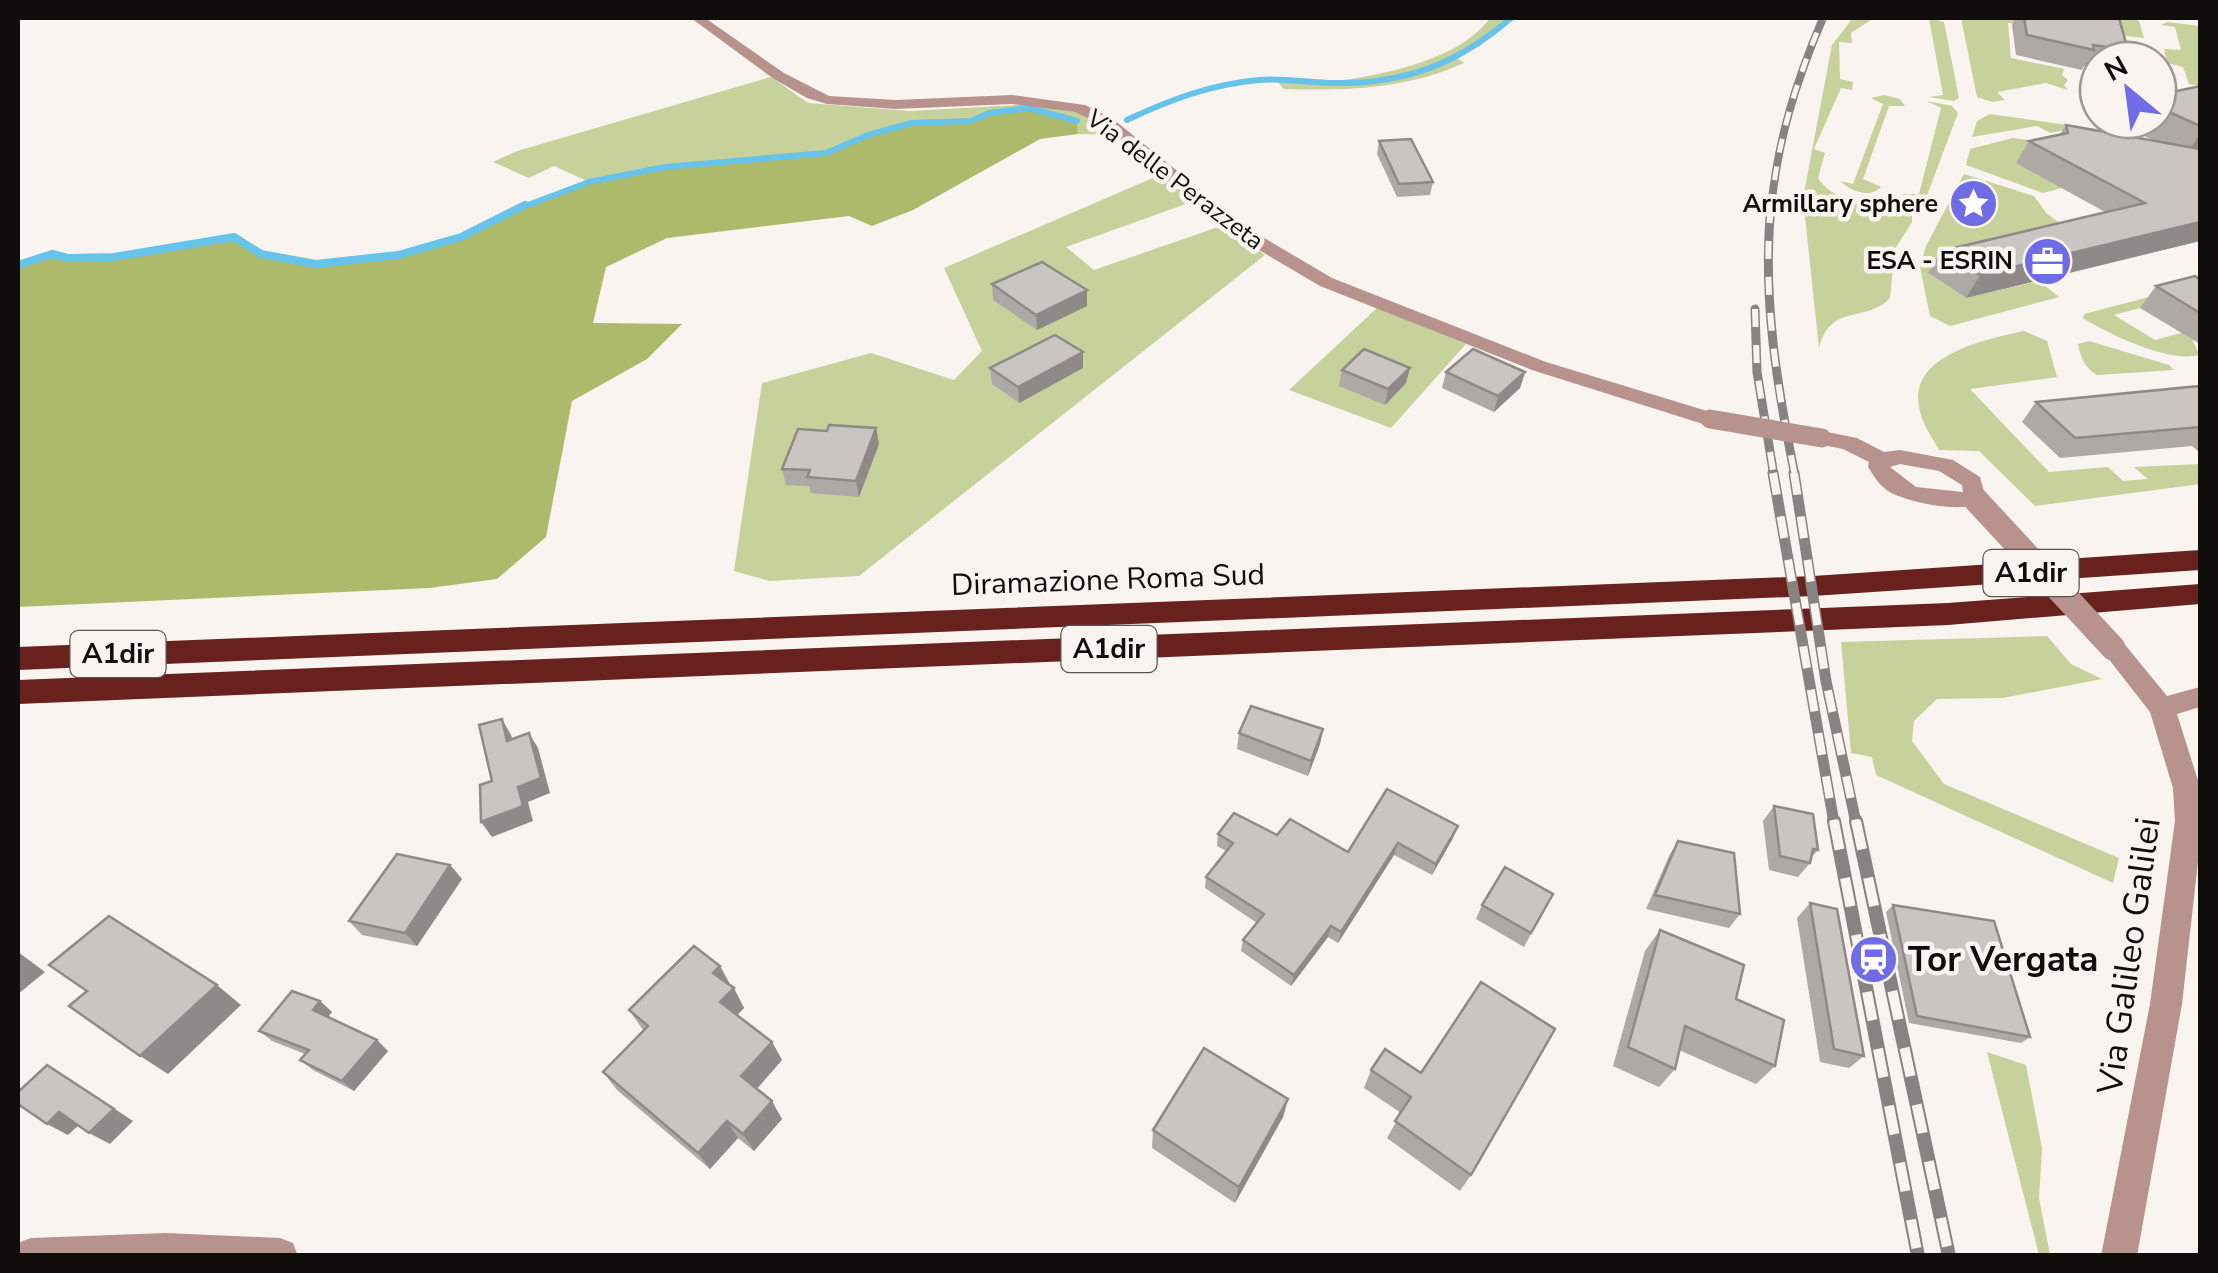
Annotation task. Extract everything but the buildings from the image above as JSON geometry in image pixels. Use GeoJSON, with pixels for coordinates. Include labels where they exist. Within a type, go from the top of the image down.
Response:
{"type":"FeatureCollection","features":[{"type":"Feature","properties":{"kind":"highway","name":"Diramazione Roma Sud"},"geometry":{"type":"LineString","coordinates":[[18,658],[1814,586],[2200,560]]}},
{"type":"Feature","properties":{"kind":"highway","name":"A1dir"},"geometry":{"type":"LineString","coordinates":[[18,692],[1948,614],[2200,594]]}},
{"type":"Feature","properties":{"kind":"street","name":"Via delle Perazzeta"},"geometry":{"type":"LineString","coordinates":[[697,18],[742,46],[795,88],[821,99],[900,107],[1032,101],[1086,110],[1108,122],[1254,240],[1326,282],[1526,362],[1710,419],[1850,443],[1881,460],[1900,457],[1945,465],[1972,482],[1976,499],[2113,648],[2162,708]]}},
{"type":"Feature","properties":{"kind":"street","name":"Via delle Perazzeta"},"geometry":{"type":"LineString","coordinates":[[1881,460],[1878,466],[1883,475],[1904,491],[1976,499]]}},
{"type":"Feature","properties":{"kind":"street"},"geometry":{"type":"LineString","coordinates":[[2162,708],[2200,697]]}},
{"type":"Feature","properties":{"kind":"street","name":"Via Galileo Galilei"},"geometry":{"type":"LineString","coordinates":[[2119,1256],[2166,1004],[2189,837],[2187,788],[2162,708]]}},
{"type":"Feature","properties":{"kind":"street"},"geometry":{"type":"LineString","coordinates":[[31,1256],[166,1250],[280,1256]]}},
{"type":"Feature","properties":{"kind":"green space"},"geometry":{"type":"Polygon","coordinates":[[[1490,18],[1511,18],[1480,46],[1456,57],[1464,63],[1421,78],[1330,89],[1284,89],[1275,79],[1323,83],[1414,65],[1457,46],[1490,18]]]}},
{"type":"Feature","properties":{"kind":"green space"},"geometry":{"type":"Polygon","coordinates":[[[1853,18],[1874,18],[1851,33],[1852,43],[1839,42],[1840,79],[1853,82],[1852,90],[1841,88],[1814,149],[1825,153],[1818,178],[1837,195],[1900,211],[1912,216],[1912,222],[1895,249],[1890,298],[1880,306],[1832,324],[1819,348],[1803,198],[1832,45],[1853,18]]]}},
{"type":"Feature","properties":{"kind":"green space"},"geometry":{"type":"Polygon","coordinates":[[[1929,18],[1944,22],[1959,98],[1954,101],[1929,97],[1943,95],[1929,18]]]}},
{"type":"Feature","properties":{"kind":"green space"},"geometry":{"type":"Polygon","coordinates":[[[1961,18],[2134,18],[2139,21],[2144,38],[2008,23],[2011,58],[2064,69],[2062,75],[2068,80],[2064,85],[2068,90],[2046,83],[1997,92],[2005,100],[1992,102],[1977,97],[1961,18]]]}},
{"type":"Feature","properties":{"kind":"green space"},"geometry":{"type":"Polygon","coordinates":[[[2167,22],[2200,26],[2200,86],[2189,84],[2183,67],[2178,66],[2181,50],[2175,27],[2161,25],[2167,22]]]}},
{"type":"Feature","properties":{"kind":"green space"},"geometry":{"type":"Polygon","coordinates":[[[771,77],[808,103],[909,111],[1036,104],[1091,115],[1116,135],[1078,134],[1077,121],[989,113],[971,121],[912,123],[868,135],[826,153],[665,167],[589,182],[554,166],[529,178],[493,162],[517,151],[771,77]]]}},
{"type":"Feature","properties":{"kind":"green space"},"geometry":{"type":"Polygon","coordinates":[[[1884,95],[1900,99],[1905,106],[1889,106],[1863,179],[1881,187],[1871,193],[1860,192],[1840,181],[1853,184],[1883,104],[1871,98],[1884,95]]]}},
{"type":"Feature","properties":{"kind":"green space"},"geometry":{"type":"Polygon","coordinates":[[[1927,101],[1952,106],[1958,113],[1926,198],[1916,200],[1902,194],[1919,194],[1941,108],[1927,101]]]}},
{"type":"Feature","properties":{"kind":"green space"},"geometry":{"type":"Polygon","coordinates":[[[1029,108],[1077,121],[1078,134],[1040,139],[913,210],[872,226],[849,216],[667,238],[606,267],[593,323],[682,324],[647,359],[572,401],[546,537],[497,579],[429,588],[18,607],[18,265],[52,254],[68,258],[114,257],[234,237],[261,254],[316,264],[398,255],[461,237],[575,185],[665,167],[826,153],[868,135],[912,123],[971,121],[989,113],[1029,108]]]}},
{"type":"Feature","properties":{"kind":"green space"},"geometry":{"type":"Polygon","coordinates":[[[1990,114],[2078,126],[2078,131],[2050,133],[2037,126],[1972,137],[1977,121],[1990,114]]]}},
{"type":"Feature","properties":{"kind":"green space"},"geometry":{"type":"Polygon","coordinates":[[[2013,138],[2028,140],[2055,155],[2062,188],[2043,193],[1966,165],[1970,149],[2013,138]]]}},
{"type":"Feature","properties":{"kind":"green space"},"geometry":{"type":"Polygon","coordinates":[[[1162,174],[1194,201],[1066,247],[1094,270],[1224,225],[1265,255],[859,576],[769,581],[734,571],[762,383],[871,353],[954,380],[982,351],[944,268],[1162,174]]]}},
{"type":"Feature","properties":{"kind":"green space"},"geometry":{"type":"Polygon","coordinates":[[[1964,174],[2034,196],[2047,214],[2080,237],[1929,274],[1966,298],[2039,281],[2059,297],[1950,326],[1930,316],[1920,267],[1926,246],[1964,174]]]}},
{"type":"Feature","properties":{"kind":"green space"},"geometry":{"type":"Polygon","coordinates":[[[2195,285],[2184,296],[2114,315],[2155,340],[2189,331],[2199,355],[2156,351],[2083,318],[2084,314],[2195,285]]]}},
{"type":"Feature","properties":{"kind":"green space"},"geometry":{"type":"Polygon","coordinates":[[[1377,308],[1466,344],[1391,428],[1289,390],[1377,308]]]}},
{"type":"Feature","properties":{"kind":"green space"},"geometry":{"type":"Polygon","coordinates":[[[2024,331],[2047,341],[2057,377],[1970,389],[2049,472],[2108,467],[2123,481],[2148,479],[2134,467],[2200,464],[2200,484],[2035,506],[1979,451],[1939,450],[1919,407],[1919,389],[1926,374],[1954,352],[2024,331]]]}},
{"type":"Feature","properties":{"kind":"green space"},"geometry":{"type":"Polygon","coordinates":[[[2089,341],[2169,365],[2174,370],[2097,375],[2087,366],[2079,349],[2078,344],[2089,341]]]}},
{"type":"Feature","properties":{"kind":"green space"},"geometry":{"type":"Polygon","coordinates":[[[2047,636],[2071,664],[2102,679],[2003,698],[1937,699],[1914,721],[1912,741],[1944,784],[2119,858],[2113,883],[1876,775],[1872,757],[1851,753],[1841,642],[2047,636]]]}},
{"type":"Feature","properties":{"kind":"green space"},"geometry":{"type":"Polygon","coordinates":[[[1987,1052],[2026,1065],[2042,1148],[2039,1198],[2050,1255],[2039,1255],[1987,1052]]]}},
{"type":"Feature","properties":{"kind":"waterway"},"geometry":{"type":"LineString","coordinates":[[1127,120],[1191,94],[1242,82],[1361,82],[1408,75],[1451,59],[1511,18]]}},
{"type":"Feature","properties":{"kind":"waterway"},"geometry":{"type":"LineString","coordinates":[[520,208],[589,182],[665,167],[826,153],[868,135],[912,123],[971,121],[989,113],[1029,108],[1077,121]]}},
{"type":"Feature","properties":{"kind":"waterway"},"geometry":{"type":"LineString","coordinates":[[18,265],[52,254],[68,258],[114,257],[234,237],[261,254],[316,264],[398,255],[461,237],[525,205]]}},
{"type":"Feature","properties":{"kind":"railway"},"geometry":{"type":"LineString","coordinates":[[1771,208],[1790,111],[1823,18]]}},
{"type":"Feature","properties":{"kind":"railway"},"geometry":{"type":"LineString","coordinates":[[1771,205],[1768,274],[1773,341],[1795,476]]}},
{"type":"Feature","properties":{"kind":"railway"},"geometry":{"type":"LineString","coordinates":[[1755,309],[1757,372],[1774,476]]}},
{"type":"Feature","properties":{"kind":"railway"},"geometry":{"type":"LineString","coordinates":[[1773,473],[1834,823]]}},
{"type":"Feature","properties":{"kind":"railway"},"geometry":{"type":"LineString","coordinates":[[1794,473],[1826,681],[1856,823]]}},
{"type":"Feature","properties":{"kind":"railway"},"geometry":{"type":"LineString","coordinates":[[1834,821],[1918,1256]]}},
{"type":"Feature","properties":{"kind":"railway"},"geometry":{"type":"LineString","coordinates":[[1856,821],[1949,1256]]}},
{"type":"Feature","properties":{"kind":"place","name":"Armillary sphere"},"geometry":{"type":"Point","coordinates":[1973,204]}},
{"type":"Feature","properties":{"kind":"place","name":"ESA - ESRIN"},"geometry":{"type":"Point","coordinates":[2048,261]}},
{"type":"Feature","properties":{"kind":"place","name":"Tor Vergata"},"geometry":{"type":"Point","coordinates":[1873,959]}}]}
